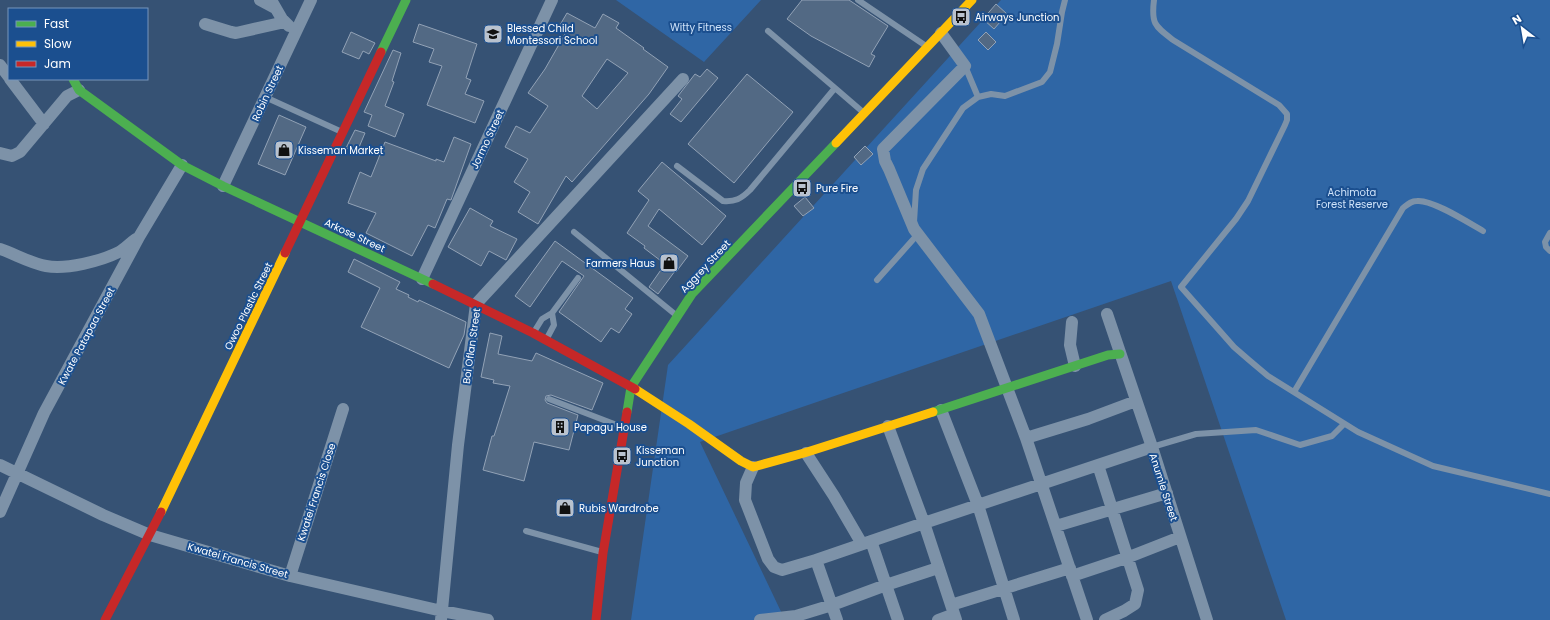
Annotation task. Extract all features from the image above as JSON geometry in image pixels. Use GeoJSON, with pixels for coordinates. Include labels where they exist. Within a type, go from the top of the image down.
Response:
{"type":"FeatureCollection","features":[{"type":"Feature","properties":{"kind":"street"},"geometry":{"type":"LineString","coordinates":[[260,0],[273,4],[285,22],[296,32]]}},
{"type":"Feature","properties":{"kind":"street","name":"Robin Street"},"geometry":{"type":"LineString","coordinates":[[223,186],[311,0]]}},
{"type":"Feature","properties":{"kind":"street","name":"Owoo Plastic Street"},"geometry":{"type":"LineString","coordinates":[[105,620],[150,535],[406,0]]}},
{"type":"Feature","properties":{"kind":"street","name":"Jormo Street"},"geometry":{"type":"LineString","coordinates":[[422,279],[552,0]]}},
{"type":"Feature","properties":{"kind":"street","name":"Aggrey Street"},"geometry":{"type":"LineString","coordinates":[[596,620],[602,553],[631,387],[692,294],[972,0]]}},
{"type":"Feature","properties":{"kind":"street"},"geometry":{"type":"LineString","coordinates":[[205,24],[236,33],[285,22]]}},
{"type":"Feature","properties":{"kind":"street"},"geometry":{"type":"LineString","coordinates":[[941,33],[965,66],[883,149],[885,160],[916,232],[980,314],[1026,438],[1087,620]]}},
{"type":"Feature","properties":{"kind":"street"},"geometry":{"type":"LineString","coordinates":[[0,65],[8,75]]}},
{"type":"Feature","properties":{"kind":"street","name":"Boi Oflan Street"},"geometry":{"type":"LineString","coordinates":[[442,616],[458,445],[476,304],[683,79]]}},
{"type":"Feature","properties":{"kind":"street"},"geometry":{"type":"LineString","coordinates":[[11,80],[44,124]]}},
{"type":"Feature","properties":{"kind":"street"},"geometry":{"type":"LineString","coordinates":[[0,153],[12,156],[20,152],[76,84]]}},
{"type":"Feature","properties":{"kind":"street","name":"Arkose Street"},"geometry":{"type":"LineString","coordinates":[[76,84],[182,165],[223,186],[476,304],[533,333],[631,387],[672,412],[741,461],[753,467]]}},
{"type":"Feature","properties":{"kind":"street","name":"Kwate Patapaa Street"},"geometry":{"type":"LineString","coordinates":[[0,512],[44,413],[139,237],[182,165]]}},
{"type":"Feature","properties":{"kind":"street"},"geometry":{"type":"LineString","coordinates":[[0,248],[32,262],[48,266],[65,267],[100,259],[119,252],[139,237]]}},
{"type":"Feature","properties":{"kind":"street","name":"Anumle Street"},"geometry":{"type":"LineString","coordinates":[[1106,314],[1167,493],[1207,620]]}},
{"type":"Feature","properties":{"kind":"street"},"geometry":{"type":"LineString","coordinates":[[1072,322],[1070,345],[1075,366]]}},
{"type":"Feature","properties":{"kind":"street"},"geometry":{"type":"LineString","coordinates":[[1120,354],[1108,355],[806,453],[753,467],[746,483],[745,500],[759,536],[774,567],[782,570],[1152,448]]}},
{"type":"Feature","properties":{"kind":"street"},"geometry":{"type":"LineString","coordinates":[[1026,438],[1088,419],[1136,401]]}},
{"type":"Feature","properties":{"kind":"street","name":"Kwatei Francis Close"},"geometry":{"type":"LineString","coordinates":[[290,576],[343,409]]}},
{"type":"Feature","properties":{"kind":"street"},"geometry":{"type":"LineString","coordinates":[[942,410],[978,505],[1014,620]]}},
{"type":"Feature","properties":{"kind":"street"},"geometry":{"type":"LineString","coordinates":[[888,426],[924,523],[954,613]]}},
{"type":"Feature","properties":{"kind":"street"},"geometry":{"type":"LineString","coordinates":[[806,453],[866,543],[886,585],[898,620]]}},
{"type":"Feature","properties":{"kind":"street","name":"Kwatei Francis Street"},"geometry":{"type":"LineString","coordinates":[[0,465],[103,515],[150,535],[290,576],[442,616],[488,620]]}},
{"type":"Feature","properties":{"kind":"street"},"geometry":{"type":"LineString","coordinates":[[1098,465],[1129,557],[1138,590],[1135,604],[1105,620]]}},
{"type":"Feature","properties":{"kind":"street"},"geometry":{"type":"LineString","coordinates":[[1056,526],[1167,493]]}},
{"type":"Feature","properties":{"kind":"street"},"geometry":{"type":"LineString","coordinates":[[938,620],[1004,589],[1129,557],[1180,537]]}},
{"type":"Feature","properties":{"kind":"street"},"geometry":{"type":"LineString","coordinates":[[816,560],[837,620]]}},
{"type":"Feature","properties":{"kind":"street"},"geometry":{"type":"LineString","coordinates":[[760,620],[796,616],[832,606],[886,585],[938,568]]}},
{"type":"Feature","properties":{"kind":"lane"},"geometry":{"type":"LineString","coordinates":[[858,0],[928,47]]}},
{"type":"Feature","properties":{"kind":"lane"},"geometry":{"type":"LineString","coordinates":[[877,280],[916,232],[916,190],[923,169],[963,108],[978,97],[991,94],[1005,96],[1042,82],[1050,72],[1057,44],[1062,12],[1066,0]]}},
{"type":"Feature","properties":{"kind":"lane"},"geometry":{"type":"LineString","coordinates":[[1154,0],[1153,16],[1157,28],[1173,40],[1279,106],[1287,114],[1285,125],[1248,201],[1236,219],[1181,287],[1234,347],[1268,376],[1358,432],[1433,466],[1550,494]]}},
{"type":"Feature","properties":{"kind":"lane"},"geometry":{"type":"LineString","coordinates":[[768,31],[864,114]]}},
{"type":"Feature","properties":{"kind":"lane"},"geometry":{"type":"LineString","coordinates":[[965,66],[978,97]]}},
{"type":"Feature","properties":{"kind":"lane"},"geometry":{"type":"LineString","coordinates":[[677,166],[723,201],[731,202],[742,198],[835,88]]}},
{"type":"Feature","properties":{"kind":"lane"},"geometry":{"type":"LineString","coordinates":[[265,97],[343,133]]}},
{"type":"Feature","properties":{"kind":"lane"},"geometry":{"type":"LineString","coordinates":[[1294,392],[1404,208],[1410,202],[1419,200],[1430,203],[1484,231]]}},
{"type":"Feature","properties":{"kind":"lane"},"geometry":{"type":"LineString","coordinates":[[574,232],[678,316]]}},
{"type":"Feature","properties":{"kind":"lane"},"geometry":{"type":"LineString","coordinates":[[1550,234],[1545,242],[1546,247],[1550,251]]}},
{"type":"Feature","properties":{"kind":"lane"},"geometry":{"type":"LineString","coordinates":[[533,333],[542,319],[552,313],[578,278]]}},
{"type":"Feature","properties":{"kind":"lane"},"geometry":{"type":"LineString","coordinates":[[546,341],[554,325],[552,313]]}},
{"type":"Feature","properties":{"kind":"lane"},"geometry":{"type":"LineString","coordinates":[[549,399],[624,428]]}},
{"type":"Feature","properties":{"kind":"lane"},"geometry":{"type":"LineString","coordinates":[[1152,448],[1196,434],[1256,430],[1300,446],[1332,436],[1344,424]]}},
{"type":"Feature","properties":{"kind":"lane"},"geometry":{"type":"LineString","coordinates":[[526,531],[602,553]]}},
{"type":"Feature","properties":{"kind":"green space","name":"Witty Fitness"},"geometry":{"type":"Polygon","coordinates":[[[616,0],[761,0],[704,62],[616,0]]]}},
{"type":"Feature","properties":{"kind":"green space","name":"Achimota Forest Reserve"},"geometry":{"type":"Polygon","coordinates":[[[1001,0],[1550,0],[1550,620],[1286,620],[1171,281],[700,442],[785,620],[631,620],[668,365],[1001,0]]]}},
{"type":"Feature","properties":{"kind":"building"},"geometry":{"type":"Polygon","coordinates":[[[802,0],[849,0],[888,26],[871,54],[875,56],[869,67],[811,36],[787,19],[802,0]]]}},
{"type":"Feature","properties":{"kind":"building"},"geometry":{"type":"Polygon","coordinates":[[[996,4],[1007,14],[994,29],[983,19],[996,4]]]}},
{"type":"Feature","properties":{"kind":"building"},"geometry":{"type":"Polygon","coordinates":[[[567,13],[595,28],[603,14],[619,23],[616,28],[668,67],[649,94],[572,182],[566,176],[538,224],[518,212],[530,192],[514,182],[528,159],[505,147],[516,126],[530,133],[548,106],[528,93],[545,69],[565,34],[557,30],[567,13]],[[607,59],[582,96],[597,109],[628,73],[607,59]]]}},
{"type":"Feature","properties":{"kind":"building"},"geometry":{"type":"Polygon","coordinates":[[[419,24],[477,44],[466,78],[471,80],[465,94],[484,101],[475,123],[427,105],[442,66],[429,62],[434,49],[413,42],[419,24]]]}},
{"type":"Feature","properties":{"kind":"building"},"geometry":{"type":"Polygon","coordinates":[[[351,32],[375,43],[369,54],[363,51],[359,59],[342,52],[351,32]]]}},
{"type":"Feature","properties":{"kind":"building"},"geometry":{"type":"Polygon","coordinates":[[[986,32],[996,42],[988,50],[978,40],[986,32]]]}},
{"type":"Feature","properties":{"kind":"building"},"geometry":{"type":"Polygon","coordinates":[[[393,50],[401,53],[392,81],[394,82],[385,106],[404,114],[395,137],[368,126],[372,115],[364,112],[393,50]]]}},
{"type":"Feature","properties":{"kind":"building"},"geometry":{"type":"Polygon","coordinates":[[[707,69],[718,78],[681,122],[670,114],[682,99],[678,96],[695,74],[700,77],[707,69]]]}},
{"type":"Feature","properties":{"kind":"building"},"geometry":{"type":"Polygon","coordinates":[[[747,74],[793,112],[734,183],[688,144],[747,74]]]}},
{"type":"Feature","properties":{"kind":"building"},"geometry":{"type":"Polygon","coordinates":[[[279,115],[306,127],[285,175],[258,164],[279,115]]]}},
{"type":"Feature","properties":{"kind":"building"},"geometry":{"type":"Polygon","coordinates":[[[355,130],[365,133],[357,152],[346,148],[355,130]]]}},
{"type":"Feature","properties":{"kind":"building"},"geometry":{"type":"Polygon","coordinates":[[[454,137],[471,144],[451,200],[447,199],[435,228],[428,225],[412,256],[366,233],[376,213],[348,203],[360,172],[371,177],[385,142],[436,161],[436,159],[444,162],[454,137]]]}},
{"type":"Feature","properties":{"kind":"building"},"geometry":{"type":"Polygon","coordinates":[[[865,146],[873,154],[861,165],[854,157],[865,146]]]}},
{"type":"Feature","properties":{"kind":"building"},"geometry":{"type":"Polygon","coordinates":[[[662,162],[726,216],[702,245],[659,209],[648,226],[688,256],[658,294],[649,287],[665,264],[644,248],[645,246],[627,233],[649,200],[638,191],[662,162]]]}},
{"type":"Feature","properties":{"kind":"building"},"geometry":{"type":"Polygon","coordinates":[[[805,197],[814,208],[803,216],[794,206],[805,197]]]}},
{"type":"Feature","properties":{"kind":"building"},"geometry":{"type":"Polygon","coordinates":[[[470,208],[493,221],[490,226],[517,239],[506,260],[489,251],[481,266],[448,247],[470,208]]]}},
{"type":"Feature","properties":{"kind":"building"},"geometry":{"type":"Polygon","coordinates":[[[555,241],[633,298],[625,309],[632,314],[619,333],[611,328],[601,342],[559,312],[584,276],[562,261],[530,307],[515,296],[555,241]]]}},
{"type":"Feature","properties":{"kind":"building"},"geometry":{"type":"Polygon","coordinates":[[[354,259],[400,282],[396,289],[409,295],[408,297],[418,302],[419,300],[466,322],[464,335],[449,368],[361,327],[380,288],[348,272],[354,259]]]}},
{"type":"Feature","properties":{"kind":"building"},"geometry":{"type":"Polygon","coordinates":[[[490,333],[502,336],[498,354],[532,361],[536,353],[603,383],[592,410],[551,395],[546,396],[545,400],[547,403],[578,415],[569,450],[534,442],[524,481],[483,470],[492,436],[494,436],[510,386],[493,383],[494,380],[481,377],[490,333]]]}},
{"type":"Feature","properties":{"kind":"traffic: fast"},"geometry":{"type":"LineString","coordinates":[[381,52],[406,0]]}},
{"type":"Feature","properties":{"kind":"traffic: fast"},"geometry":{"type":"LineString","coordinates":[[74,80],[79,90],[182,165],[223,186],[433,284]]}},
{"type":"Feature","properties":{"kind":"traffic: fast"},"geometry":{"type":"LineString","coordinates":[[627,412],[631,387],[692,294],[836,143]]}},
{"type":"Feature","properties":{"kind":"traffic: fast"},"geometry":{"type":"LineString","coordinates":[[933,412],[1108,355],[1120,354]]}},
{"type":"Feature","properties":{"kind":"traffic: slow"},"geometry":{"type":"LineString","coordinates":[[836,143],[972,0]]}},
{"type":"Feature","properties":{"kind":"traffic: slow"},"geometry":{"type":"LineString","coordinates":[[161,512],[285,253]]}},
{"type":"Feature","properties":{"kind":"traffic: slow"},"geometry":{"type":"LineString","coordinates":[[635,389],[689,424],[741,461],[753,467],[804,453],[933,412]]}},
{"type":"Feature","properties":{"kind":"traffic: jam"},"geometry":{"type":"LineString","coordinates":[[285,253],[381,52]]}},
{"type":"Feature","properties":{"kind":"traffic: jam"},"geometry":{"type":"LineString","coordinates":[[433,284],[533,333],[635,389]]}},
{"type":"Feature","properties":{"kind":"traffic: jam"},"geometry":{"type":"LineString","coordinates":[[596,620],[603,553],[627,412]]}},
{"type":"Feature","properties":{"kind":"traffic: jam"},"geometry":{"type":"LineString","coordinates":[[105,620],[161,512]]}},
{"type":"Feature","properties":{"kind":"place","name":"Airways Junction"},"geometry":{"type":"Point","coordinates":[961,17]}},
{"type":"Feature","properties":{"kind":"place","name":"Blessed Child Montessori School"},"geometry":{"type":"Point","coordinates":[493,34]}},
{"type":"Feature","properties":{"kind":"place","name":"Kisseman Market"},"geometry":{"type":"Point","coordinates":[284,150]}},
{"type":"Feature","properties":{"kind":"place","name":"Pure Fire"},"geometry":{"type":"Point","coordinates":[802,188]}},
{"type":"Feature","properties":{"kind":"place","name":"Farmers Haus"},"geometry":{"type":"Point","coordinates":[669,263]}},
{"type":"Feature","properties":{"kind":"place","name":"Papagu House"},"geometry":{"type":"Point","coordinates":[560,427]}},
{"type":"Feature","properties":{"kind":"place","name":"Kisseman Junction"},"geometry":{"type":"Point","coordinates":[622,456]}},
{"type":"Feature","properties":{"kind":"place","name":"Rubis Wardrobe"},"geometry":{"type":"Point","coordinates":[565,508]}}]}
